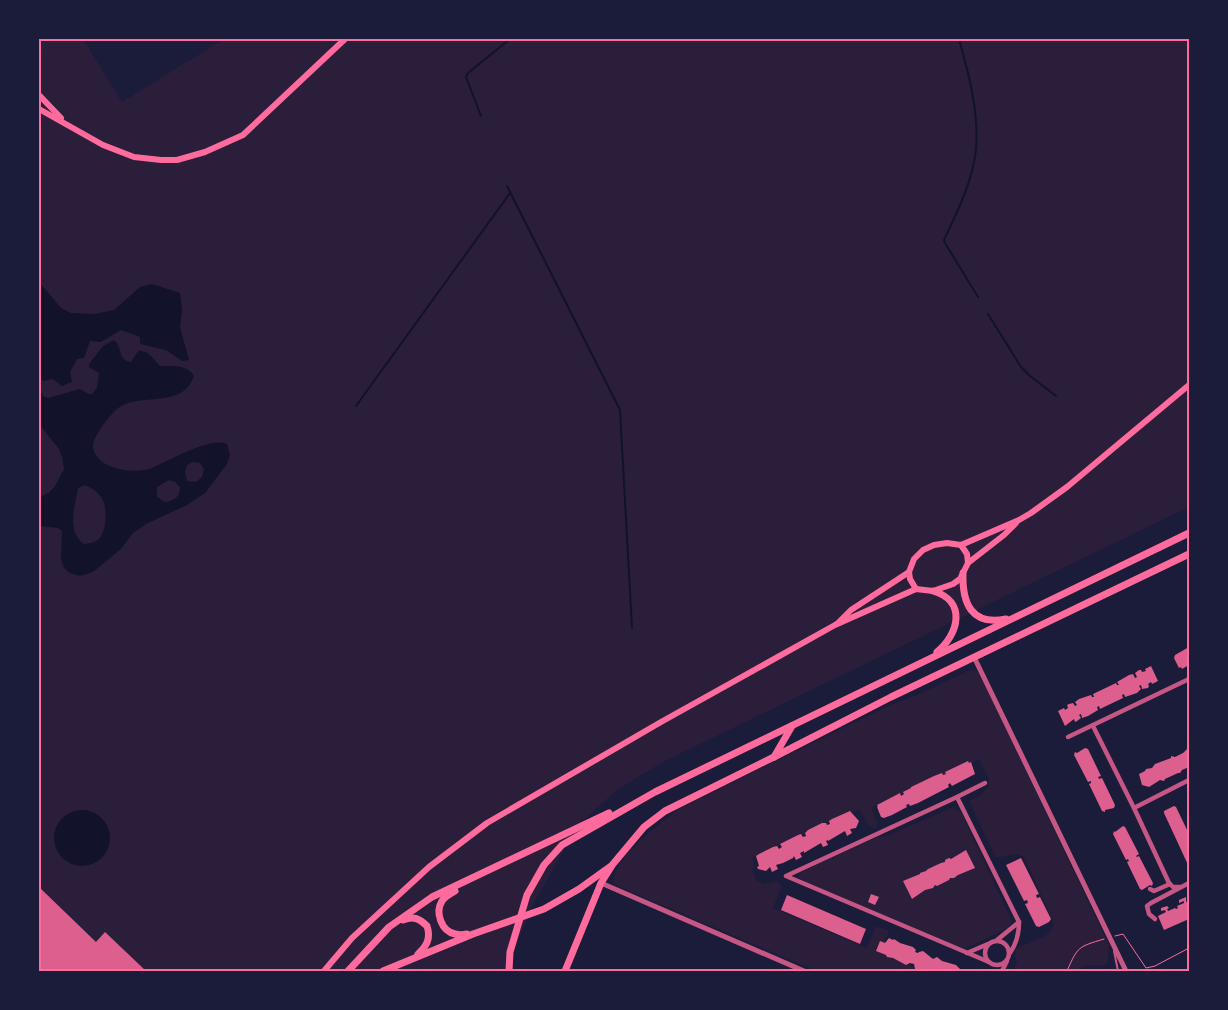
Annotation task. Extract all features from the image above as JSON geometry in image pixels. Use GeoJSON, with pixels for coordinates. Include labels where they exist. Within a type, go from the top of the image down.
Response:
{"type":"FeatureCollection","features":[{"type":"Feature","properties":{"kind":"main road"},"geometry":{"type":"LineString","coordinates":[[39,109],[103,145],[140,159],[177,160],[205,152],[243,135],[345,39]]}},
{"type":"Feature","properties":{"kind":"main road"},"geometry":{"type":"LineString","coordinates":[[39,95],[69,126]]}},
{"type":"Feature","properties":{"kind":"main road"},"geometry":{"type":"LineString","coordinates":[[933,591],[953,584],[963,573],[968,563],[1004,535],[1019,520],[1067,487],[1189,385]]}},
{"type":"Feature","properties":{"kind":"main road"},"geometry":{"type":"LineString","coordinates":[[916,589],[910,579],[909,572],[914,559],[923,550],[934,544],[961,545],[1019,520]]}},
{"type":"Feature","properties":{"kind":"main road"},"geometry":{"type":"LineString","coordinates":[[348,971],[389,927],[432,897],[478,876],[515,856],[655,792],[1189,533]]}},
{"type":"Feature","properties":{"kind":"main road"},"geometry":{"type":"LineString","coordinates":[[961,545],[967,554],[968,563]]}},
{"type":"Feature","properties":{"kind":"main road"},"geometry":{"type":"LineString","coordinates":[[565,971],[601,883],[613,864],[644,827],[665,811],[890,697],[1189,554]]}},
{"type":"Feature","properties":{"kind":"main road"},"geometry":{"type":"LineString","coordinates":[[835,625],[850,610],[909,572]]}},
{"type":"Feature","properties":{"kind":"main road"},"geometry":{"type":"LineString","coordinates":[[963,573],[966,603],[975,614],[994,621],[1018,616]]}},
{"type":"Feature","properties":{"kind":"main road"},"geometry":{"type":"LineString","coordinates":[[324,971],[352,938],[429,867],[487,823],[661,722],[835,625],[916,589],[933,591],[947,597],[952,604],[956,622],[952,635],[943,647],[928,659]]}},
{"type":"Feature","properties":{"kind":"main road"},"geometry":{"type":"LineString","coordinates":[[774,757],[792,725]]}},
{"type":"Feature","properties":{"kind":"main road"},"geometry":{"type":"LineString","coordinates":[[509,971],[510,952],[527,894],[544,866],[562,845],[655,792]]}},
{"type":"Feature","properties":{"kind":"main road"},"geometry":{"type":"LineString","coordinates":[[383,971],[473,934],[550,906],[579,889],[613,864]]}},
{"type":"Feature","properties":{"kind":"main road"},"geometry":{"type":"LineString","coordinates":[[473,934],[456,935],[448,931],[440,920],[439,909],[446,897],[478,876]]}},
{"type":"Feature","properties":{"kind":"main road"},"geometry":{"type":"LineString","coordinates":[[389,927],[410,918],[418,918],[427,926],[429,932],[427,944],[416,957]]}},
{"type":"Feature","properties":{"kind":"street"},"geometry":{"type":"LineString","coordinates":[[974,657],[1126,971]]}},
{"type":"Feature","properties":{"kind":"street"},"geometry":{"type":"LineString","coordinates":[[1068,737],[1189,679]]}},
{"type":"Feature","properties":{"kind":"street"},"geometry":{"type":"LineString","coordinates":[[1092,726],[1170,884],[1173,887],[1180,888]]}},
{"type":"Feature","properties":{"kind":"street"},"geometry":{"type":"LineString","coordinates":[[1134,808],[1189,780]]}},
{"type":"Feature","properties":{"kind":"street"},"geometry":{"type":"LineString","coordinates":[[985,783],[786,876],[991,964],[1001,965],[1007,960]]}},
{"type":"Feature","properties":{"kind":"street"},"geometry":{"type":"LineString","coordinates":[[957,797],[1019,922],[1016,944],[1002,971]]}},
{"type":"Feature","properties":{"kind":"street"},"geometry":{"type":"LineString","coordinates":[[601,883],[804,971]]}},
{"type":"Feature","properties":{"kind":"street"},"geometry":{"type":"LineString","coordinates":[[1155,919],[1149,914],[1147,906],[1151,902],[1189,883]]}},
{"type":"Feature","properties":{"kind":"street"},"geometry":{"type":"LineString","coordinates":[[1150,888],[1154,891],[1170,884]]}},
{"type":"Feature","properties":{"kind":"street"},"geometry":{"type":"LineString","coordinates":[[967,953],[996,941],[1019,922]]}},
{"type":"Feature","properties":{"kind":"street"},"geometry":{"type":"LineString","coordinates":[[996,941],[1007,945],[1010,953]]}},
{"type":"Feature","properties":{"kind":"street"},"geometry":{"type":"LineString","coordinates":[[989,944],[986,947],[985,955],[995,971]]}},
{"type":"Feature","properties":{"kind":"lane"},"geometry":{"type":"LineString","coordinates":[[1114,946],[1118,971]]}},
{"type":"Feature","properties":{"kind":"lane"},"geometry":{"type":"LineString","coordinates":[[1091,971],[1101,971]]}},
{"type":"Feature","properties":{"kind":"path"},"geometry":{"type":"LineString","coordinates":[[1067,971],[1076,951],[1081,946],[1123,934],[1146,968],[1155,966],[1189,948]]}},
{"type":"Feature","properties":{"kind":"shaded area"},"geometry":{"type":"Polygon","coordinates":[[[39,39],[83,39],[122,102],[224,39],[1189,39],[1189,507],[663,762],[617,790],[579,824],[534,903],[505,971],[39,971],[39,39]]]}},
{"type":"Feature","properties":{"kind":"shaded area"},"geometry":{"type":"Polygon","coordinates":[[[39,279],[40,283],[61,308],[71,313],[95,314],[114,310],[140,287],[152,284],[180,293],[182,310],[180,327],[189,360],[182,361],[166,350],[140,344],[140,337],[121,330],[101,342],[90,341],[84,358],[77,359],[70,372],[72,382],[62,386],[53,379],[43,381],[39,376],[39,279]]]}},
{"type":"Feature","properties":{"kind":"shaded area"},"geometry":{"type":"Polygon","coordinates":[[[114,340],[122,356],[127,361],[131,362],[139,350],[148,353],[160,366],[188,369],[194,376],[188,387],[179,394],[133,402],[123,405],[114,412],[101,428],[93,443],[95,455],[101,461],[126,470],[145,470],[200,446],[220,442],[227,444],[230,455],[227,464],[205,493],[187,505],[146,524],[133,533],[121,549],[93,572],[80,576],[70,573],[64,568],[61,559],[62,531],[58,528],[39,526],[39,497],[49,493],[64,469],[59,449],[39,424],[39,385],[43,396],[48,398],[80,389],[92,394],[97,388],[99,373],[89,367],[89,364],[103,346],[114,340]],[[193,462],[187,465],[185,472],[187,481],[196,482],[202,477],[204,469],[200,463],[193,462]],[[169,480],[157,487],[157,497],[165,502],[176,498],[180,490],[180,487],[175,482],[169,480]],[[85,485],[78,488],[73,525],[78,539],[84,544],[92,543],[99,539],[104,530],[105,506],[101,497],[94,490],[85,485]]]}},
{"type":"Feature","properties":{"kind":"shaded area"},"geometry":{"type":"Polygon","coordinates":[[[973,670],[978,672],[982,679],[1109,945],[1108,963],[1105,965],[1085,965],[1080,971],[1013,971],[1017,962],[1015,956],[1016,949],[1048,934],[1054,924],[1024,857],[1013,855],[996,857],[969,801],[981,795],[989,786],[989,779],[979,759],[871,808],[878,824],[875,829],[869,826],[859,809],[753,857],[754,867],[752,870],[756,880],[764,884],[777,881],[782,886],[773,908],[867,948],[876,926],[889,931],[880,953],[923,971],[816,971],[615,885],[614,876],[627,855],[650,832],[679,809],[892,704],[973,670]]]}},
{"type":"Feature","properties":{"kind":"shaded area"},"geometry":{"type":"Polygon","coordinates":[[[953,807],[961,812],[1010,917],[1011,923],[1007,928],[965,949],[961,949],[805,882],[798,877],[801,872],[877,837],[887,836],[953,807]]]}},
{"type":"Feature","properties":{"kind":"shaded area"},"geometry":{"type":"Polygon","coordinates":[[[82,810],[102,818],[110,838],[102,858],[82,866],[62,858],[54,838],[62,818],[82,810]]]}},
{"type":"Feature","properties":{"kind":"building"},"geometry":{"type":"Polygon","coordinates":[[[1189,647],[1189,665],[1182,669],[1181,667],[1179,668],[1174,658],[1175,655],[1189,647]]]}},
{"type":"Feature","properties":{"kind":"building"},"geometry":{"type":"Polygon","coordinates":[[[1151,666],[1158,681],[1148,684],[1148,688],[1142,689],[1141,685],[1139,686],[1141,689],[1137,693],[1125,697],[1124,694],[1122,695],[1123,698],[1100,709],[1099,706],[1097,707],[1098,710],[1088,716],[1082,718],[1081,714],[1079,715],[1081,718],[1077,721],[1075,722],[1074,719],[1065,726],[1058,711],[1064,708],[1065,710],[1069,704],[1077,705],[1075,702],[1079,699],[1091,695],[1094,697],[1093,694],[1116,683],[1119,685],[1117,682],[1129,675],[1133,674],[1135,678],[1137,677],[1135,673],[1139,670],[1142,672],[1146,671],[1145,669],[1151,666]]]}},
{"type":"Feature","properties":{"kind":"building"},"geometry":{"type":"Polygon","coordinates":[[[1085,748],[1088,749],[1101,776],[1098,777],[1099,779],[1102,778],[1115,805],[1114,808],[1105,810],[1105,812],[1102,811],[1089,784],[1091,781],[1088,782],[1074,755],[1075,752],[1077,753],[1085,748]]]}},
{"type":"Feature","properties":{"kind":"building"},"geometry":{"type":"Polygon","coordinates":[[[1188,748],[1189,767],[1149,787],[1142,785],[1139,774],[1146,769],[1152,768],[1155,764],[1171,758],[1171,756],[1175,757],[1183,753],[1188,748]]]}},
{"type":"Feature","properties":{"kind":"building"},"geometry":{"type":"Polygon","coordinates":[[[968,761],[969,763],[971,762],[975,774],[952,786],[950,783],[949,787],[918,803],[910,806],[909,804],[906,805],[907,807],[892,815],[884,818],[881,817],[877,805],[900,793],[901,796],[904,794],[903,792],[911,787],[942,773],[943,775],[946,774],[945,772],[968,761]]]}},
{"type":"Feature","properties":{"kind":"building"},"geometry":{"type":"Polygon","coordinates":[[[1174,806],[1189,834],[1189,867],[1164,813],[1164,811],[1174,806]]]}},
{"type":"Feature","properties":{"kind":"building"},"geometry":{"type":"Polygon","coordinates":[[[850,811],[859,821],[856,828],[850,829],[852,833],[847,836],[845,831],[826,841],[828,845],[823,847],[821,843],[804,853],[804,851],[800,853],[802,857],[796,860],[794,856],[776,865],[778,869],[772,872],[770,867],[766,871],[758,869],[756,856],[759,854],[777,846],[779,849],[782,847],[780,844],[801,834],[803,837],[806,836],[805,833],[808,830],[822,823],[830,824],[829,821],[832,819],[850,811]]]}},
{"type":"Feature","properties":{"kind":"building"},"geometry":{"type":"Polygon","coordinates":[[[1123,826],[1139,854],[1136,856],[1139,856],[1153,883],[1152,886],[1150,885],[1142,890],[1127,862],[1129,861],[1128,859],[1126,860],[1113,834],[1114,831],[1123,826]]]}},
{"type":"Feature","properties":{"kind":"building"},"geometry":{"type":"Polygon","coordinates":[[[966,850],[975,868],[950,878],[937,886],[935,885],[933,888],[925,890],[912,899],[903,881],[966,850]]]}},
{"type":"Feature","properties":{"kind":"building"},"geometry":{"type":"Polygon","coordinates":[[[1021,858],[1039,894],[1036,895],[1037,898],[1040,897],[1051,919],[1039,927],[1036,926],[1025,904],[1028,903],[1027,900],[1024,901],[1006,865],[1021,858]]]}},
{"type":"Feature","properties":{"kind":"building"},"geometry":{"type":"Polygon","coordinates":[[[39,887],[96,942],[105,932],[146,971],[39,971],[39,887]]]}},
{"type":"Feature","properties":{"kind":"building"},"geometry":{"type":"Polygon","coordinates":[[[871,894],[879,897],[875,905],[868,902],[871,894]]]}},
{"type":"Feature","properties":{"kind":"building"},"geometry":{"type":"Polygon","coordinates":[[[787,895],[866,929],[860,944],[781,910],[787,895]]]}},
{"type":"Feature","properties":{"kind":"building"},"geometry":{"type":"Polygon","coordinates":[[[1186,897],[1186,902],[1189,901],[1189,919],[1164,930],[1158,916],[1166,912],[1165,910],[1161,911],[1161,908],[1167,906],[1169,908],[1167,909],[1168,911],[1176,909],[1178,908],[1177,906],[1184,903],[1184,901],[1179,903],[1179,900],[1186,897]]]}},
{"type":"Feature","properties":{"kind":"building"},"geometry":{"type":"Polygon","coordinates":[[[889,938],[913,947],[916,950],[915,952],[923,951],[933,959],[937,957],[942,961],[956,965],[960,969],[959,971],[915,969],[914,964],[906,965],[876,951],[880,941],[885,943],[889,938]]]}},
{"type":"Feature","properties":{"kind":"waterway"},"geometry":{"type":"LineString","coordinates":[[481,116],[466,77],[468,73],[510,39]]}},
{"type":"Feature","properties":{"kind":"waterway"},"geometry":{"type":"LineString","coordinates":[[959,39],[975,107],[976,149],[972,173],[944,240],[978,297]]}},
{"type":"Feature","properties":{"kind":"waterway"},"geometry":{"type":"LineString","coordinates":[[507,186],[620,410],[632,628]]}},
{"type":"Feature","properties":{"kind":"waterway"},"geometry":{"type":"LineString","coordinates":[[356,406],[510,193]]}},
{"type":"Feature","properties":{"kind":"waterway"},"geometry":{"type":"LineString","coordinates":[[988,314],[1021,367],[1056,396]]}}]}
